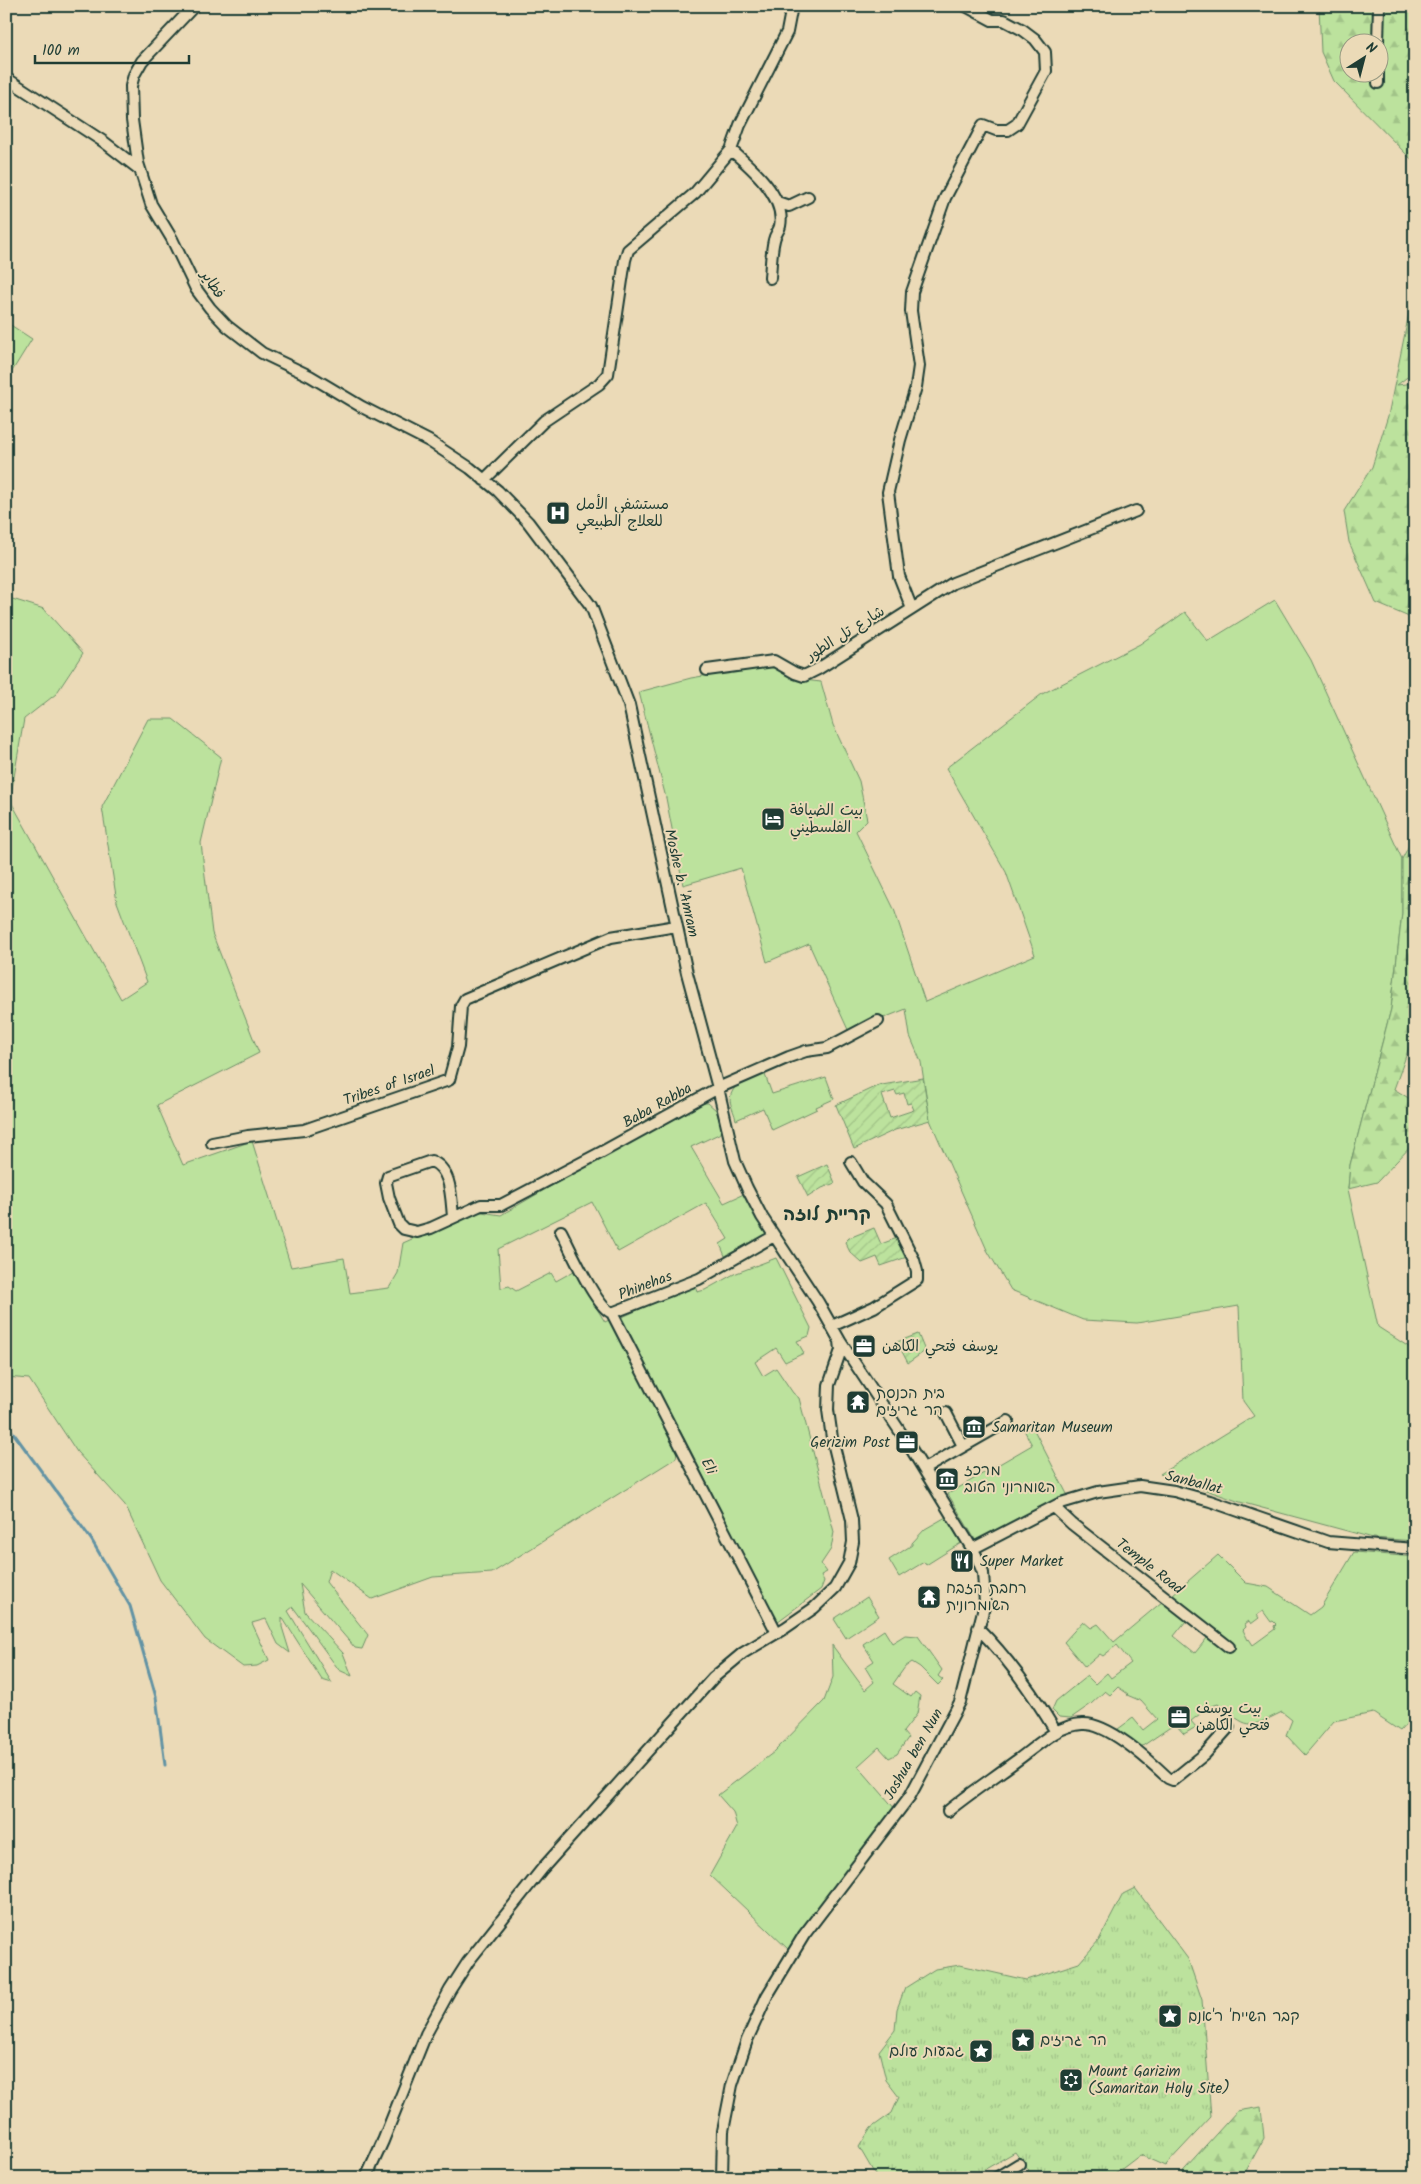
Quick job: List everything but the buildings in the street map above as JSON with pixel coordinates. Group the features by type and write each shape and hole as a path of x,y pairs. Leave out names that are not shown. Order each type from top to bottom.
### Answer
{"street":[{"name":"فطاير","path":"194,6 142,61 134,75 130,96 139,168 149,199 172,239 190,279 206,304 227,326 262,353 310,376 362,407 429,441 470,468"},
{"path":"484,480 544,422 599,384 608,374 628,250 695,193 732,150 740,125 787,32 792,6"},
{"path":"966,6 992,20 1004,20 1035,39 1045,52 1046,71 1017,124 1008,130 996,130 983,125 945,198 912,292 911,311 919,366 916,387 900,440 888,492 899,576 912,609 953,583 1136,511"},
{"path":"1378,32 1379,6"},
{"path":"6,78 104,142 139,168"},
{"path":"732,150 752,168 770,190 781,214 780,227 774,237 770,278"},
{"path":"776,202 789,206 808,198"},
{"name":"Moshe b. 'Amram","path":"470,468 528,522 586,599 597,618 629,705 676,926 718,1088 729,1140 738,1168 750,1195 774,1236 840,1341"},
{"name":"شارع تل الطور","path":"706,670 774,661 804,676 912,609"},
{"name":"Tribes of Israel","path":"212,1143 248,1136 304,1130 449,1080 458,1047 461,1006 465,999 611,937 676,926"},
{"name":"Baba Rabba","path":"453,1216 448,1179 442,1168 436,1163 431,1161 388,1176 386,1183 389,1198 399,1224 404,1229 416,1232 431,1228 453,1216 481,1205 501,1205 718,1088 789,1057 806,1051 826,1048 878,1021"},
{"path":"832,1326 874,1307 917,1280 914,1260 886,1204 863,1182 851,1162"},
{"name":"Phinehas","path":"561,1231 595,1296 606,1311 612,1313 699,1279 774,1236"},
{"name":"Eli","path":"612,1313 777,1633"},
{"path":"366,2178 384,2141 426,2034 450,1990 478,1949 542,1869 707,1684 743,1653 807,1614 829,1595 842,1579 850,1558 853,1542 851,1514 832,1438 828,1410 829,1385 841,1350 840,1341"},
{"name":"Joshua ben Nun","path":"722,2178 722,2140 728,2105 739,2062 760,2010 778,1975 804,1935 910,1796 960,1702 985,1603 985,1583 980,1564 972,1549 924,1469 840,1341"},
{"path":"946,1413 963,1446"},
{"path":"924,1469 1008,1422"},
{"name":"Sanballat","path":"972,1549 1054,1506 1098,1492 1140,1486 1174,1491 1210,1501 1328,1542 1415,1549"},
{"name":"Temple Road","path":"1054,1506 1072,1524 1229,1647"},
{"path":"978,1628 997,1647 1038,1702 1056,1732"},
{"path":"948,1811 975,1788 1056,1732 1083,1723 1105,1730 1141,1753 1168,1778 1173,1780 1205,1754 1229,1727"},
{"path":"996,2178 1019,2164"}],"green space":[{"path":"1319,6 1415,6 1415,163 1334,81 1321,52"},
{"path":"1415,284 1415,371 1397,385 1415,383 1415,617 1409,617 1376,603 1349,542 1344,511 1372,467 1388,416"},
{"path":"6,322 32,339 6,381"},
{"path":"6,597 44,609 83,653 56,694 24,719 10,800 121,999 147,982 117,902 102,807 148,719 173,719 221,757 201,843 212,933 259,1053 157,1105 183,1165 252,1141 291,1267 344,1258 350,1293 389,1288 398,1273 403,1243 475,1211 501,1215 634,1138 701,1103 708,1103 716,1110 723,1132 691,1147 724,1203 746,1193 768,1234 725,1256 720,1244 728,1239 706,1203 618,1252 592,1202 498,1249 501,1288 509,1286 516,1291 551,1273 556,1281 574,1271 605,1322 609,1320 678,1449 676,1458 492,1573 433,1577 372,1599 330,1569 326,1582 368,1635 362,1649 355,1648 300,1584 305,1612 343,1653 352,1676 339,1670 293,1607 288,1611 332,1683 322,1680 282,1617 282,1627 290,1653 278,1644 266,1619 252,1623 269,1660 257,1666 243,1667 205,1639 160,1580 125,1505 77,1452 29,1379 6,1377"},
{"path":"1275,600 1311,660 1402,859 1402,913 1391,1009 1350,1165 1348,1189 1378,1327 1415,1351 1415,1541 1373,1538 1240,1502 1160,1474 1254,1416 1243,1401 1239,1306 1137,1323 1083,1320 1011,1290 987,1250 930,1120 921,1062 910,1036 906,1009 849,1032 809,944 767,962 741,868 683,885 666,798 639,692 691,678 775,664 804,680 821,682 833,725 859,781 867,820 856,831 894,909 925,1002 1035,955 1006,872 946,768 1042,694 1140,644 1185,612 1208,641"},
{"path":"1415,834 1415,1031 1394,1089 1415,1102 1415,1142 1377,1182 1348,1189 1350,1165 1391,1009 1402,913 1402,859"},
{"path":"764,1072 772,1094 826,1077 834,1099 772,1130 763,1108 736,1120 730,1101 733,1090 742,1082"},
{"path":"923,1078 930,1120 895,1130 854,1149 836,1105 882,1085","holes":["895,1091 897,1095 904,1093 907,1104 911,1103 914,1110 890,1118 882,1095"]},
{"path":"827,1164 835,1183 822,1188 808,1197 798,1177"},
{"path":"874,1228 881,1244 900,1237 907,1257 881,1266 877,1257 862,1263 850,1252 845,1242 849,1238"},
{"path":"776,1258 811,1328 809,1336 797,1341 804,1353 785,1362 776,1348 755,1362 763,1376 776,1368 793,1393 799,1398 834,1532 831,1549 821,1564 827,1572 821,1575 824,1581 821,1589 777,1622 685,1440 623,1328 620,1318 690,1287 695,1286 697,1292 705,1290 734,1274"},
{"path":"918,1334 925,1351 908,1363 897,1342"},
{"path":"1031,1424 1068,1496 1042,1506 976,1541 948,1494 1032,1445 1023,1428"},
{"path":"946,1517 961,1543 926,1565 924,1562 899,1577 889,1560 912,1545 925,1529"},
{"path":"1354,1552 1415,1557 1415,1722 1408,1722 1400,1731 1373,1713 1334,1721 1305,1755 1286,1735 1292,1720 1282,1712 1261,1722 1248,1724 1236,1718 1218,1704 1209,1707 1191,1721 1196,1727 1184,1734 1175,1724 1141,1747 1114,1732 1133,1718 1143,1730 1157,1719 1141,1701 1127,1695 1118,1687 1110,1695 1105,1691 1071,1718 1059,1717 1052,1710 1056,1701 1087,1676 1095,1684 1107,1673 1111,1678 1131,1663 1117,1645 1103,1656 1100,1654 1085,1667 1064,1642 1083,1621 1091,1628 1098,1624 1114,1642 1163,1601 1186,1621 1174,1636 1195,1653 1207,1638 1229,1650 1234,1643 1172,1595 1218,1555 1246,1583 1268,1587 1310,1615 1321,1607","holes":["1263,1611 1271,1622 1273,1621 1276,1624 1274,1626 1275,1629 1253,1645 1243,1630 1246,1627 1245,1624 1249,1621 1251,1624 1259,1618 1257,1615"]},
{"path":"867,1597 879,1616 846,1638 834,1619"},
{"path":"884,1630 892,1643 905,1635 918,1636 942,1670 938,1676 943,1680 938,1685 920,1667 912,1662 905,1667 893,1684 911,1697 915,1692 920,1696 917,1714 903,1732 908,1738 897,1754 889,1758 879,1747 858,1766 896,1810 788,1949 710,1875 737,1827 733,1812 718,1795 774,1752 824,1701 833,1677 832,1645 865,1690 874,1682 865,1667 874,1661 863,1644"},
{"path":"1135,1888 1188,1959 1202,2000 1211,2117 1165,2166 1140,2155 1110,2178 1057,2178 1030,2173 1015,2152 970,2178 877,2178 859,2147 871,2128 892,2113 899,2097 886,2080 879,2051 895,2030 897,2009 905,1988 935,1969 960,1965 1026,1980 1079,1963 1099,1940 1123,1894"},
{"path":"1261,2107 1264,2138 1246,2171 1239,2178 1176,2178 1237,2111"}],"waterway":[{"path":"6,1423 91,1539 130,1606 156,1697 165,1765"}],"place":[{"name":"مستشفى الأمل للعلاج الطبيعي","path":"558,513"},
{"name":"بيت الضيافة الفلسطيني","path":"773,819"},
{"name":"يوسف فتحي الكاهن","path":"864,1346"},
{"name":"בית הכנסת הר גריזים","path":"858,1402"},
{"name":"Samaritan Museum","path":"974,1427"},
{"name":"Gerizim Post","path":"907,1442"},
{"name":"מרכז השומרוני הטוב","path":"947,1479"},
{"name":"Super Market","path":"962,1561"},
{"name":"רחבת הזבח השומרונית","path":"929,1597"},
{"name":"بيت يوسف فتحي الكاهن","path":"1179,1717"},
{"name":"קבר השייח' ר'אנם","path":"1170,2016"},
{"name":"הר גריזים","path":"1023,2040"},
{"name":"גבעות עולם","path":"981,2051"},
{"name":"Mount Garizim (Samaritan Holy Site)","path":"1071,2080"}],"district":[{"name":"קריית לוזה","path":"827,1214"}]}
